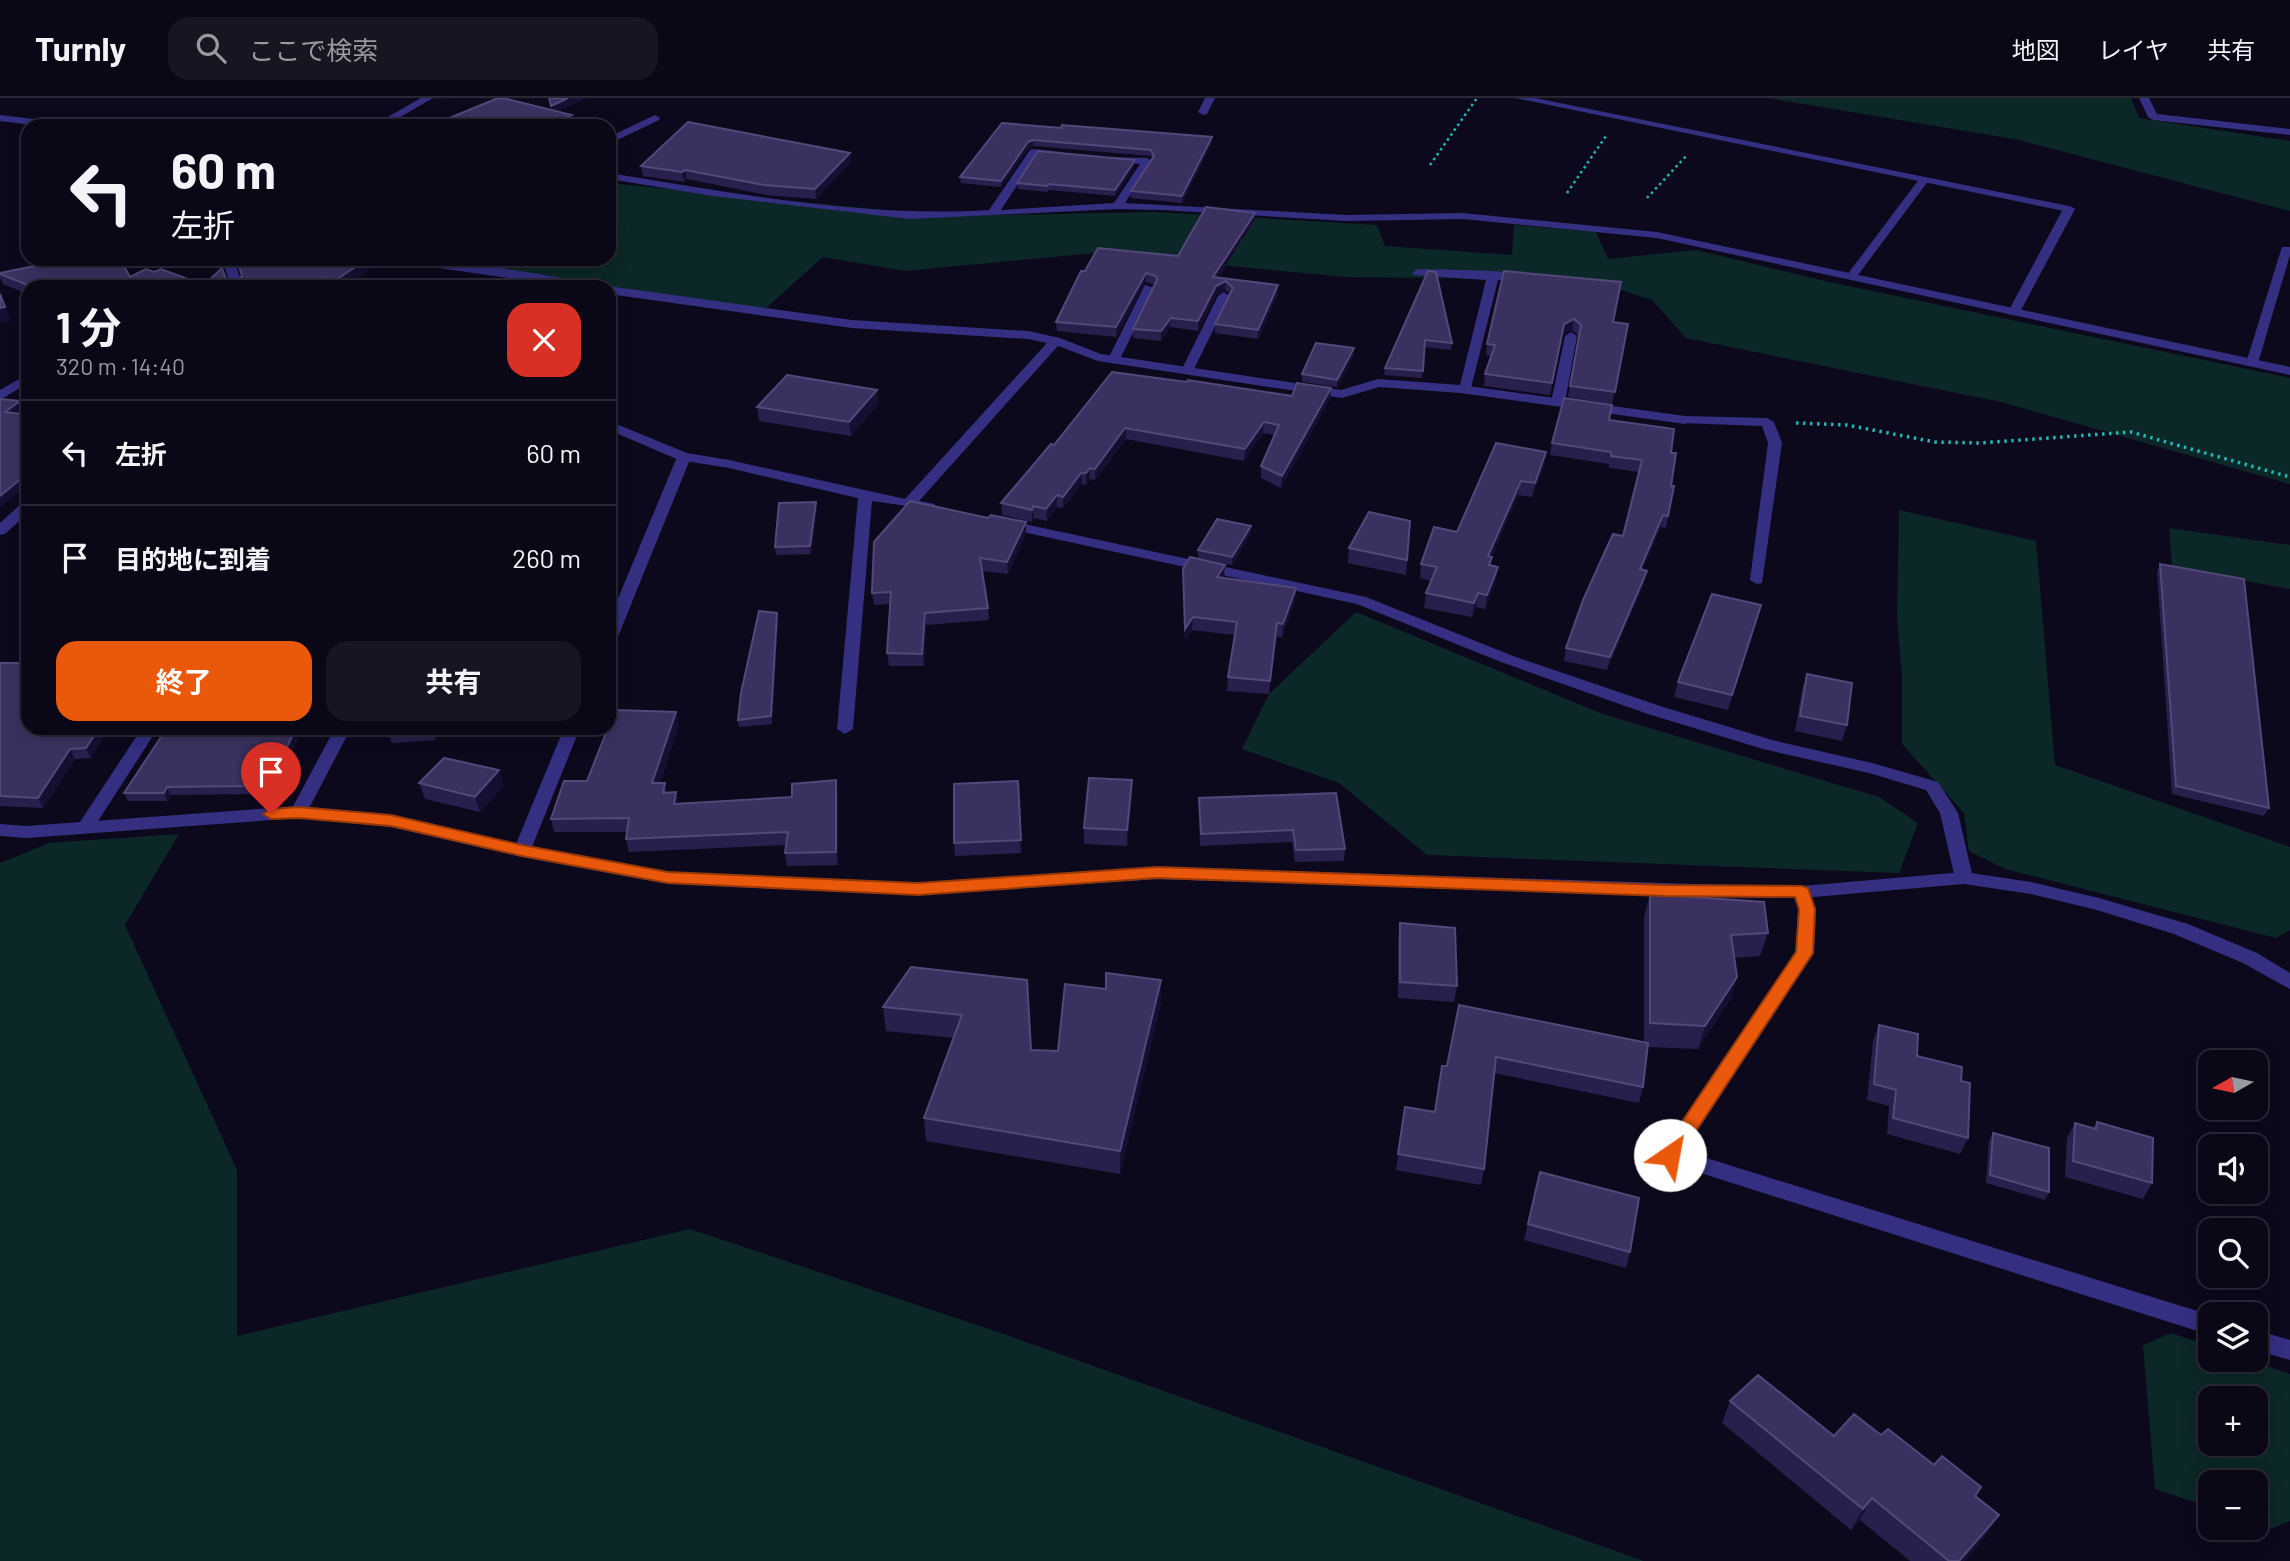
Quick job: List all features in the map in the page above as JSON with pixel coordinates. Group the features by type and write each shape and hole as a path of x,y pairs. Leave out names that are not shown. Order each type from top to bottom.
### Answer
{"street":[{"path":"390,119 428,98"},
{"path":"1203,112 1210,98"},
{"path":"1520,98 2069,209 2014,312"},
{"path":"2144,98 2153,117 2290,132"},
{"path":"0,118 21,120"},
{"path":"616,137 654,118"},
{"path":"992,214 1034,152 1072,155"},
{"path":"1097,157 1147,161 1117,205"},
{"path":"616,177 713,193 911,216 992,214 1117,205 1346,218 1463,216 1657,235 2290,371"},
{"path":"1851,277 1924,180"},
{"path":"2252,363 2286,249"},
{"path":"454,266 549,280"},
{"path":"1418,272 1545,279"},
{"path":"1465,389 1493,275"},
{"path":"1114,359 1149,288"},
{"path":"616,291 811,319 1028,335 1056,341 1098,357 1342,394 1378,383 1465,389 1685,420 1767,422 1775,443 1757,580"},
{"path":"1188,369 1224,296"},
{"path":"1558,402 1571,336"},
{"path":"910,502 1056,341"},
{"path":"0,396 21,382"},
{"path":"616,428 684,457 729,464 865,496 948,511"},
{"path":"616,622 684,457"},
{"path":"845,729 865,496"},
{"path":"0,531 21,512"},
{"path":"987,520 1361,600 1507,659 1654,710 1769,745 1872,768 1932,786 1950,813 1964,878"},
{"path":"85,828 145,735"},
{"path":"299,812 339,735"},
{"path":"522,851 569,735"},
{"path":"0,831 26,832 299,812 391,821 522,851 668,877 918,889 1157,873 1664,891 1802,892 1964,878 2031,888 2099,904 2181,929 2250,958 2290,982"},
{"path":"1802,892 1807,909 1805,953 1670,1155 2198,1321"},
{"path":"2268,1344 2290,1350"}],"path":[{"path":"1430,166 1477,98"},
{"path":"1567,193 1619,118"},
{"path":"1647,198 1704,135"},
{"path":"1767,422 1847,425 1935,442 1957,443 2102,436 2131,432 2290,477"}],"green space":[{"path":"1768,98 2131,98 2139,118 2290,141 2290,211 2019,140"},
{"path":"616,184 945,216 1155,212 1377,225 1385,246 1512,255 1514,225 1596,232 1608,259 1696,250 1829,282 2290,378 2290,484 2001,402 1686,338 1652,300 1589,280 1345,277 1096,253 905,271 823,257 765,309 616,287 616,280 571,280 477,266 616,266 616,227 627,228 616,226"},
{"path":"1899,510 2036,541 2055,765 2290,847 2290,930 2276,938 2005,869 1969,851 1964,813 1902,744 1902,677 1897,615"},
{"path":"2169,528 2290,545 2290,589 2172,567"},
{"path":"1356,612 1603,714 1879,797 1918,823 1899,873 1427,855 1339,783 1242,749 1269,694"},
{"path":"179,834 125,925 237,1170 237,1336 690,1229 998,1332 1644,1561 0,1561 0,863 49,843"},
{"path":"2171,1333 2198,1342 2198,1372 2268,1372 2268,1366 2290,1374 2290,1521 2273,1528 2268,1526 2268,1470 2198,1470 2198,1503 2155,1489 2143,1345"}],"building":[{"path":"498,98 572,115 564,119 447,119"},
{"path":"549,98 568,98 551,106"},
{"path":"688,122 850,153 815,189 764,185 685,170 682,172 641,166"},
{"path":"1002,123 1212,137 1182,196 1131,191 1154,156 1151,150 1033,140 1028,142 1001,181 960,177"},
{"path":"1038,151 1135,160 1115,190 1017,183"},
{"path":"1206,207 1255,213 1213,277 1278,285 1258,330 1215,324 1233,288 1226,281 1216,286 1198,321 1171,318 1161,331 1133,329 1157,280 1156,276 1146,273 1116,327 1056,322 1081,271 1085,271 1098,248 1178,256"},
{"path":"34,266 124,266 130,277 146,269 154,272 161,269 191,280 21,280 21,282 0,273"},
{"path":"239,266 357,266 336,280 209,280 222,268 226,279 239,279 242,276"},
{"path":"1428,271 1436,272 1452,343 1425,340 1423,371 1385,368"},
{"path":"1504,271 1621,282 1613,322 1628,324 1615,392 1570,386 1581,325 1574,319 1564,324 1552,383 1485,374 1495,345 1487,344"},
{"path":"0,294 5,307 0,308"},
{"path":"1316,343 1354,348 1337,380 1302,374"},
{"path":"1112,372 1188,380 1292,396 1297,383 1331,388 1282,476 1261,466 1279,425 1264,422 1245,449 1125,428 1095,469 1090,468 1086,473 1081,473 1063,497 1057,495 1046,509 1033,506 1032,510 1001,503 1051,444 1054,445"},
{"path":"787,375 877,390 849,422 757,407"},
{"path":"1564,398 1612,405 1609,420 1674,429 1671,453 1676,453 1671,486 1674,486 1668,516 1663,515 1640,569 1647,571 1610,657 1566,648 1583,600 1613,534 1623,536 1642,460 1611,456 1611,452 1552,443"},
{"path":"0,399 20,401 5,412 21,414 21,479 0,496"},
{"path":"1496,443 1546,452 1535,483 1521,481 1488,556 1492,557 1489,565 1498,567 1487,595 1478,593 1474,603 1426,593 1437,567 1421,564 1434,527 1457,532"},
{"path":"910,501 988,518 991,515 1026,522 1007,562 980,558 988,608 925,613 922,654 887,653 891,592 872,593 874,542"},
{"path":"816,502 810,546 775,547 779,503"},
{"path":"1369,512 1410,521 1407,560 1349,548"},
{"path":"1217,519 1251,526 1232,557 1198,550"},
{"path":"1190,557 1225,565 1217,577 1296,588 1283,624 1277,623 1270,681 1228,677 1237,622 1193,617 1185,629 1183,569"},
{"path":"2160,564 2244,579 2269,808 2176,786"},
{"path":"1712,594 1761,605 1732,695 1678,682"},
{"path":"759,611 777,613 771,716 738,720 741,693"},
{"path":"0,663 21,663 21,735 94,735 86,748 70,749 38,798 0,796"},
{"path":"1807,674 1852,683 1847,725 1800,716"},
{"path":"616,710 676,712 652,783 665,783 663,793 676,792 674,804 792,797 792,784 836,780 836,852 785,853 788,832 626,839 629,818 551,819 564,781 587,781 605,735 616,735"},
{"path":"162,735 293,735 287,747 275,748 261,776 255,776 250,786 167,787 164,793 124,793"},
{"path":"444,758 499,770 475,797 419,783"},
{"path":"1089,778 1132,780 1127,830 1084,828"},
{"path":"1018,781 1021,840 954,843 954,784"},
{"path":"1336,793 1345,849 1296,850 1293,830 1201,834 1199,798"},
{"path":"1650,894 1764,902 1768,933 1731,935 1737,977 1705,1026 1650,1023"},
{"path":"1400,923 1455,928 1457,986 1400,982"},
{"path":"911,967 1027,980 1031,1050 1058,1051 1065,984 1106,989 1106,973 1161,980 1120,1151 924,1118 962,1015 883,1007"},
{"path":"1459,1005 1648,1043 1643,1087 1496,1057 1484,1169 1398,1154 1405,1107 1435,1112 1442,1066 1447,1066"},
{"path":"1879,1025 1918,1034 1917,1056 1962,1067 1961,1081 1970,1083 1968,1138 1893,1118 1896,1090 1874,1084"},
{"path":"2097,1122 2153,1138 2152,1183 2073,1161 2075,1123 2096,1129"},
{"path":"1993,1133 2049,1148 2049,1192 1990,1175"},
{"path":"1540,1172 1639,1198 1630,1252 1528,1224"},
{"path":"1758,1375 1834,1436 1854,1414 1881,1435 1888,1429 1934,1465 1942,1456 1981,1487 1975,1496 1999,1515 1959,1561 1949,1561 1872,1498 1863,1509 1730,1401"}],"route":[{"path":"271,814 299,812 391,821 522,851 668,877 918,889 1157,873 1501,883 1664,891 1802,892 1807,909 1805,953 1670,1155"}]}
